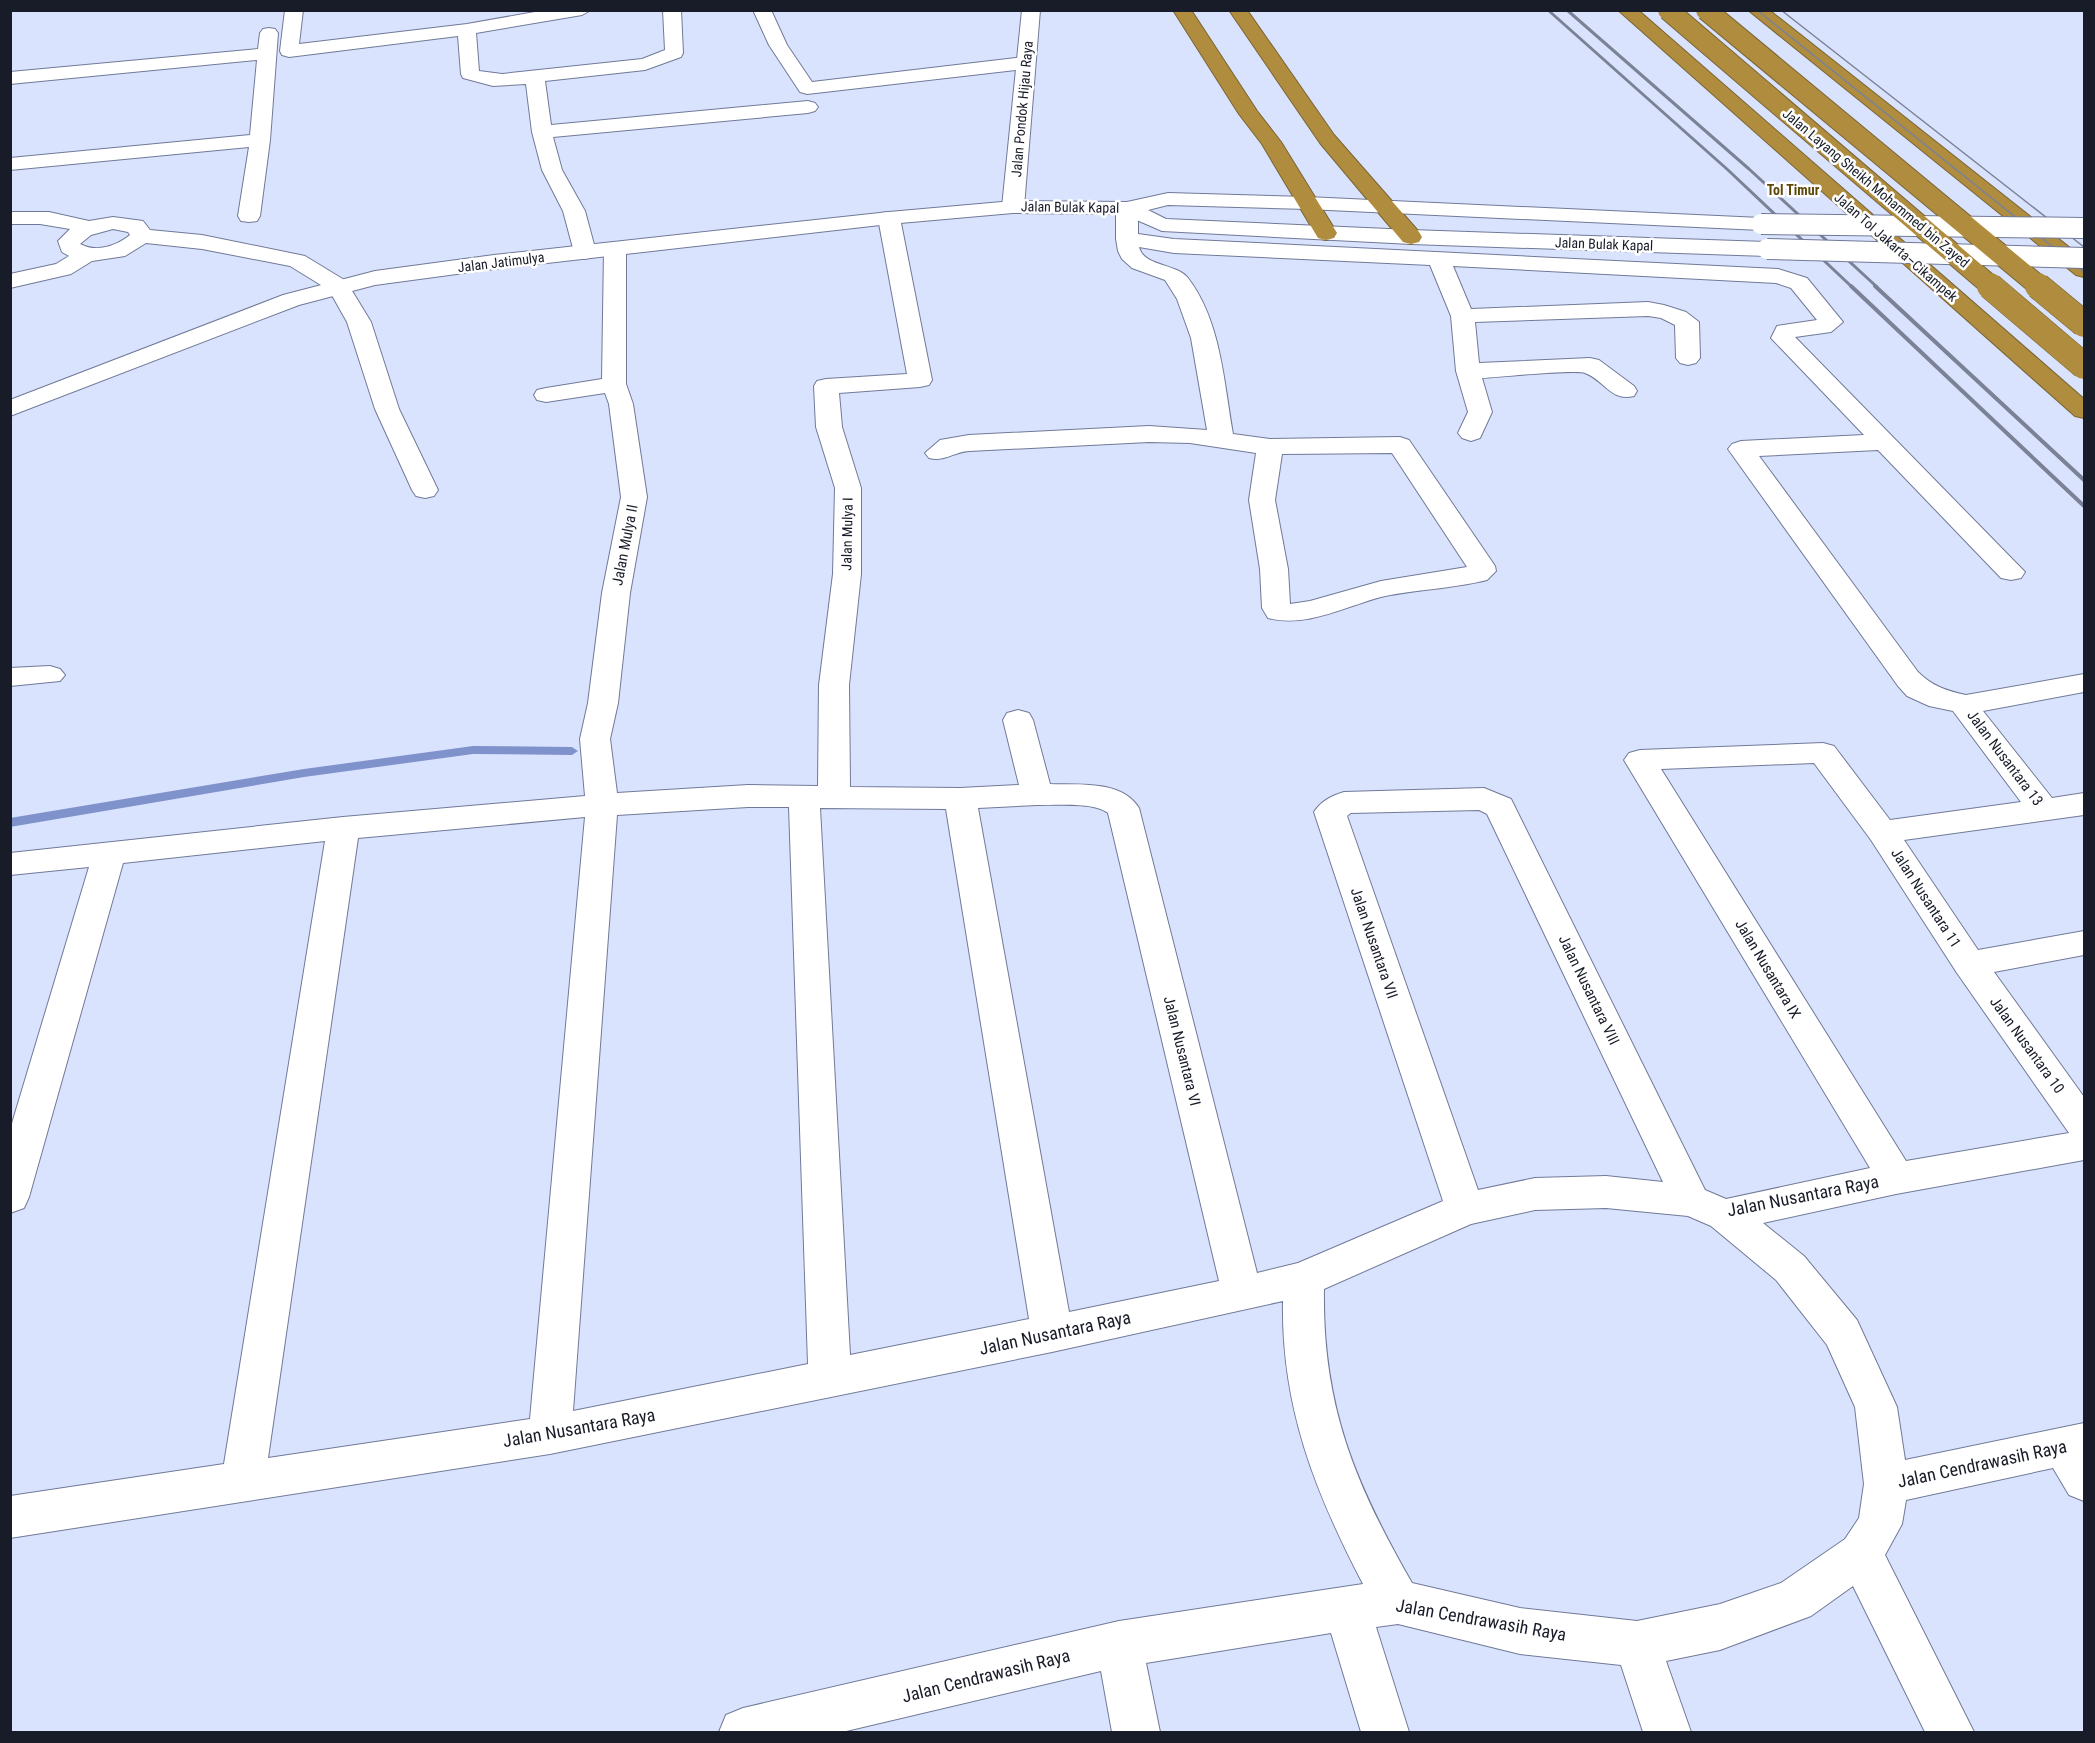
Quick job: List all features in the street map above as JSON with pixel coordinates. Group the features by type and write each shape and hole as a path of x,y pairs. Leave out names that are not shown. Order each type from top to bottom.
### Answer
{"highway":[{"path":"1182,10 1249,114 1271,142 1326,233"},
{"path":"1238,10 1327,139 1411,237"},
{"name":"Jalan Tol Jakarta–Cikampek","path":"1627,10 2085,411"},
{"name":"Jalan Layang Sheikh Mohammed bin Zayed","path":"1668,10 2085,366"},
{"name":"Jalan Layang Sheikh Mohammed bin Zayed","path":"1706,10 2085,324"},
{"path":"1757,10 2085,270"},
{"path":"1770,10 1829,59 1842,77"},
{"path":"1271,142 1327,139"}],"street":[{"path":"249,216 260,140 271,10"},
{"path":"294,10 289,51 467,29 582,10"},
{"path":"467,29 470,74 479,79 496,80 535,77 662,60 674,53 672,10"},
{"path":"762,10 778,45 807,88 1025,63"},
{"name":"Jalan Pondok Hijau Raya","path":"1013,207 1031,10"},
{"path":"10,78 267,54"},
{"path":"535,77 542,132 552,170 574,211 585,252"},
{"path":"542,132 808,107"},
{"path":"10,164 260,140"},
{"name":"Jalan Bulak Kapal","path":"1013,207 1127,208 1168,199 1307,203 1761,224 2085,228"},
{"name":"Jalan Jatimulya","path":"10,409 291,300 338,286 406,274 585,252 890,218 1013,207"},
{"path":"1127,208 1127,251 1136,263 1177,279 1192,306 1200,329 1222,441"},
{"name":"Jalan Bulak Kapal","path":"1127,208 1162,225 1411,237 2085,258"},
{"path":"10,218 53,218 87,228"},
{"name":"Jalan Mulya I","path":"819,798 847,574 848,488 829,427 826,386 920,380 890,218"},
{"path":"141,236 135,226 106,224 87,228 75,234 69,241 70,248 88,254 101,254 127,248 141,236 202,242 297,261 338,286 359,322 387,409 425,490"},
{"path":"1127,239 1174,246 1439,261 1778,276 1793,280 1832,321 1828,326 1785,331 1783,338 2011,572"},
{"name":"Jalan Mulya II","path":"550,1436 602,805 595,739 603,703 616,593 634,497 621,405 614,384 615,249"},
{"path":"10,281 63,269 88,254"},
{"path":"1439,261 1463,316 1468,371 1480,412 1471,433"},
{"path":"1463,316 1662,310 1687,322 1688,358"},
{"path":"1468,371 1590,365 1625,391"},
{"path":"546,395 614,384"},
{"path":"938,453 949,445 969,443 1149,434 1190,435 1270,447 1400,445 1481,566 1482,571 1477,574 1380,589 1309,608 1285,613 1278,612 1274,569 1262,500 1270,447"},
{"path":"1883,441 1741,449 1908,679 1918,689 1940,699 1966,705 2085,683"},
{"path":"10,677 50,675"},
{"name":"Jalan Nusantara 13","path":"1966,705 1968,712 2044,811"},
{"path":"10,864 343,828 602,805 748,796 960,798 1036,794 1018,720"},
{"name":"Jalan Nusantara 11","path":"1641,760 1823,753 1882,832 1969,964"},
{"name":"Jalan Nusantara IX","path":"1641,760 1896,1178"},
{"name":"Jalan Nusantara VI","path":"1036,794 1093,796 1113,800 1123,808 1242,1294"},
{"path":"819,798 830,1379"},
{"path":"960,798 1052,1334"},
{"name":"Jalan Nusantara VIII","path":"1470,799 1484,799 1500,807 1708,1208"},
{"name":"Jalan Nusantara VII","path":"1465,1209 1330,812 1344,803 1470,799"},
{"path":"1882,832 2085,804"},
{"path":"243,1480 343,828"},
{"path":"10,1197 109,853"},
{"path":"1969,964 2085,943"},
{"name":"Jalan Nusantara 10","path":"1969,964 2085,1125"},
{"name":"Jalan Nusantara Raya","path":"10,1517 243,1480 550,1436 1242,1294 1304,1279 1465,1209 1534,1194 1606,1192 1708,1208 2085,1145"},
{"path":"1708,1208 1790,1268 1842,1333 1876,1407 1886,1484"},
{"path":"1304,1279 1302,1329 1308,1380 1320,1433 1339,1489 1365,1545 1398,1602"},
{"name":"Jalan Cendrawasih Raya","path":"743,1732 850,1721 1119,1644 1398,1602 1520,1631 1636,1644 1720,1627 1795,1600 1861,1554 1880,1524 1886,1484 2077,1456"},
{"path":"1861,1554 1950,1732"},
{"path":"1347,1608 1385,1732"},
{"path":"1119,1644 1136,1732"},
{"path":"1636,1644 1667,1732"}],"waterway":[{"path":"10,823 304,773 473,750 572,751"}],"tram line":[{"path":"1757,10 2084,272"},
{"path":"1781,10 2084,247"}],"railway":[{"path":"1548,10 1728,170 1852,287"},
{"path":"1567,10 1749,169 1877,287"},
{"path":"1851,286 2084,506"},
{"path":"1875,286 2084,480"}],"district":[{"name":"Tol Timur","path":"1793,190"}]}
